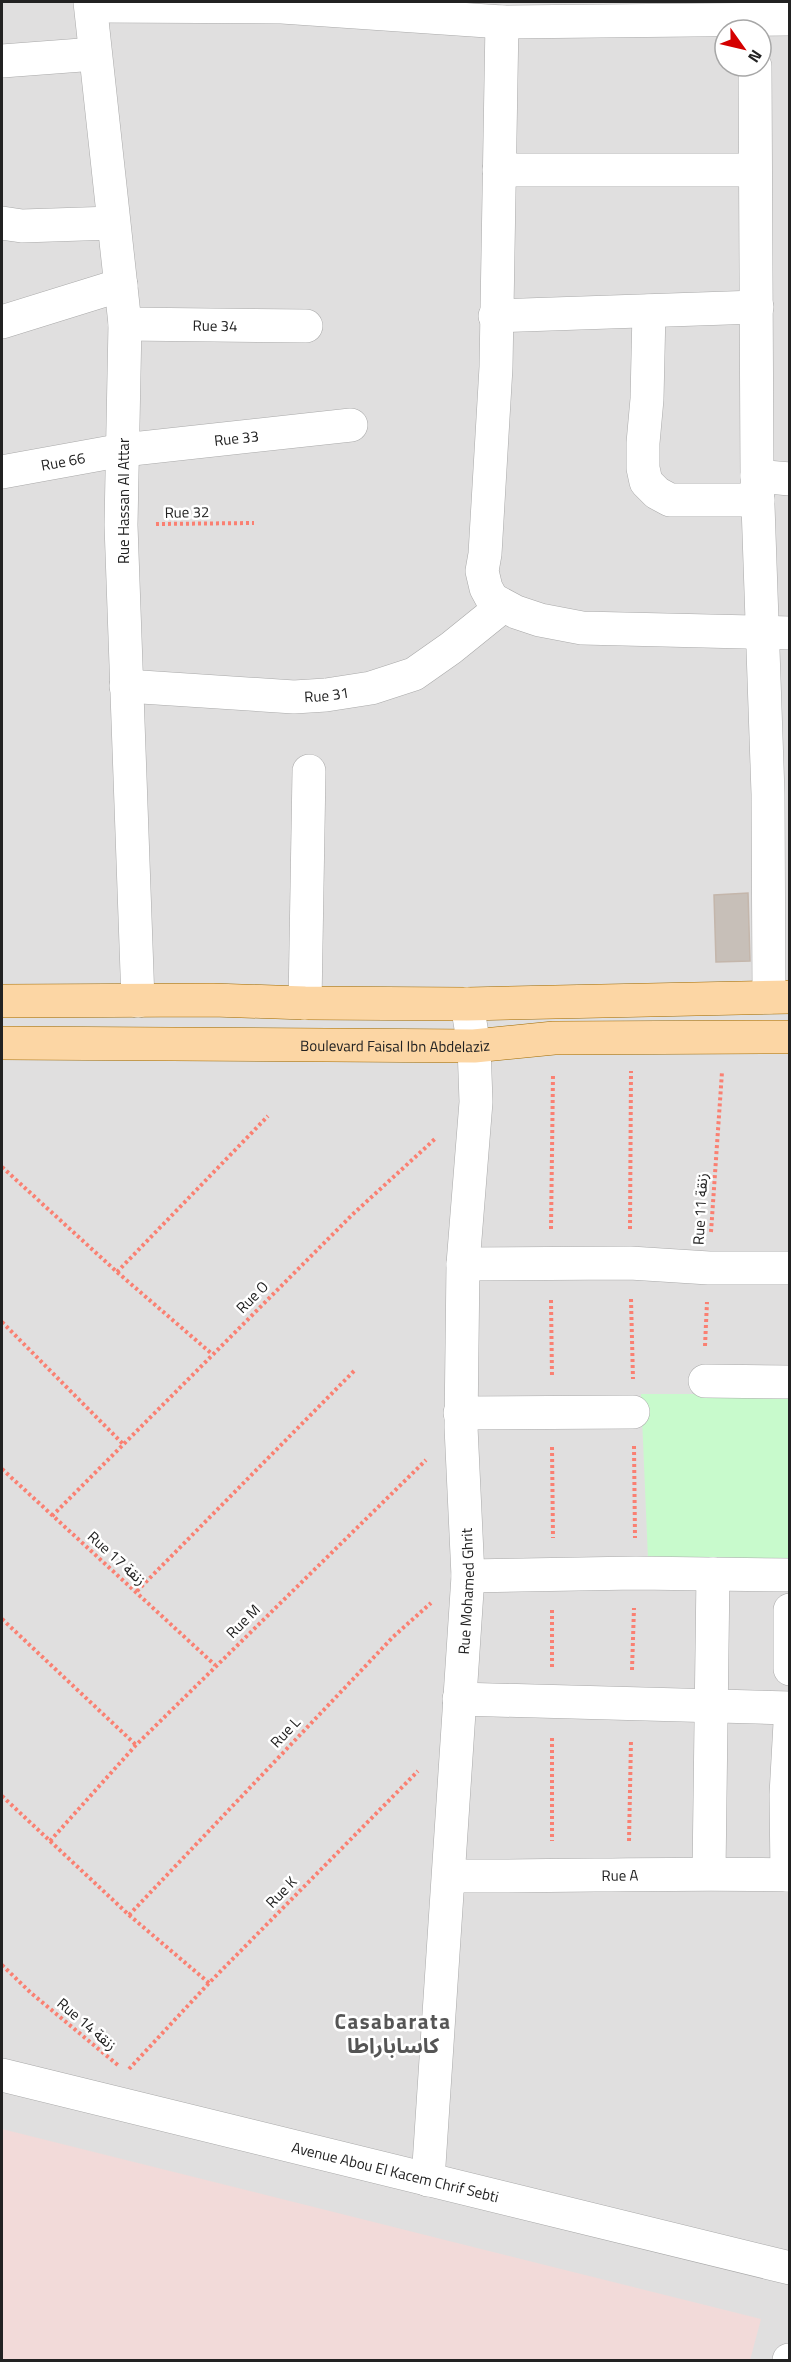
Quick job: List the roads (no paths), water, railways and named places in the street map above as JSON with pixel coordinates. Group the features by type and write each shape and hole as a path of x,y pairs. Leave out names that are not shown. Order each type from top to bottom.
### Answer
{"main road":[{"path":"2,1001 213,1000 305,1004 466,1004 779,997"},
{"name":"Boulevard Faisal Ibn Abdelaziz","path":"2,1043 474,1046 554,1038 789,1036"}],"street":[{"path":"91,4 282,7 502,22 579,12 789,19"},
{"name":"Rue Hassan Al Attar","path":"91,4 125,324 121,525 138,1001"},
{"path":"502,22 495,316 496,367 485,554 482,571 486,588 492,599 503,606 540,620 582,628 776,633"},
{"path":"2,61 95,54"},
{"path":"755,78 758,488 776,633 768,794 779,997"},
{"path":"499,170 754,170"},
{"path":"2,223 22,226 113,223"},
{"path":"2,322 121,285"},
{"path":"495,316 757,307"},
{"path":"649,311 647,399 643,443 643,468 646,482 657,493 670,500 758,488 789,479"},
{"name":"Rue 34","path":"125,324 306,326"},
{"name":"Rue 33","path":"123,450 351,425"},
{"name":"Rue 66","path":"2,472 123,450"},
{"name":"Rue 31","path":"126,687 294,697 371,688 414,674 451,648 503,606"},
{"path":"305,1004 309,771"},
{"name":"Rue Mohamed Ghrit","path":"428,2180 468,1576 460,1420 463,1264 476,1102 474,1046 466,1004"},
{"path":"463,1264 630,1263 709,1268 789,1268"},
{"path":"705,1381 789,1382"},
{"path":"460,1420 552,1412 633,1412"},
{"path":"468,1576 636,1573 789,1575"},
{"path":"709,1873 713,1574"},
{"path":"789,1610 789,1668"},
{"path":"459,1699 789,1708"},
{"path":"788,1875 786,1795 789,1723"},
{"name":"Rue A","path":"449,1876 552,1877 709,1873 788,1875"},
{"name":"Avenue Abou El Kacem Chrif Sebti","path":"2,2076 789,2268"}],"district":[{"name":"Casabarata كاساباراطا","path":"393,2033"}]}
